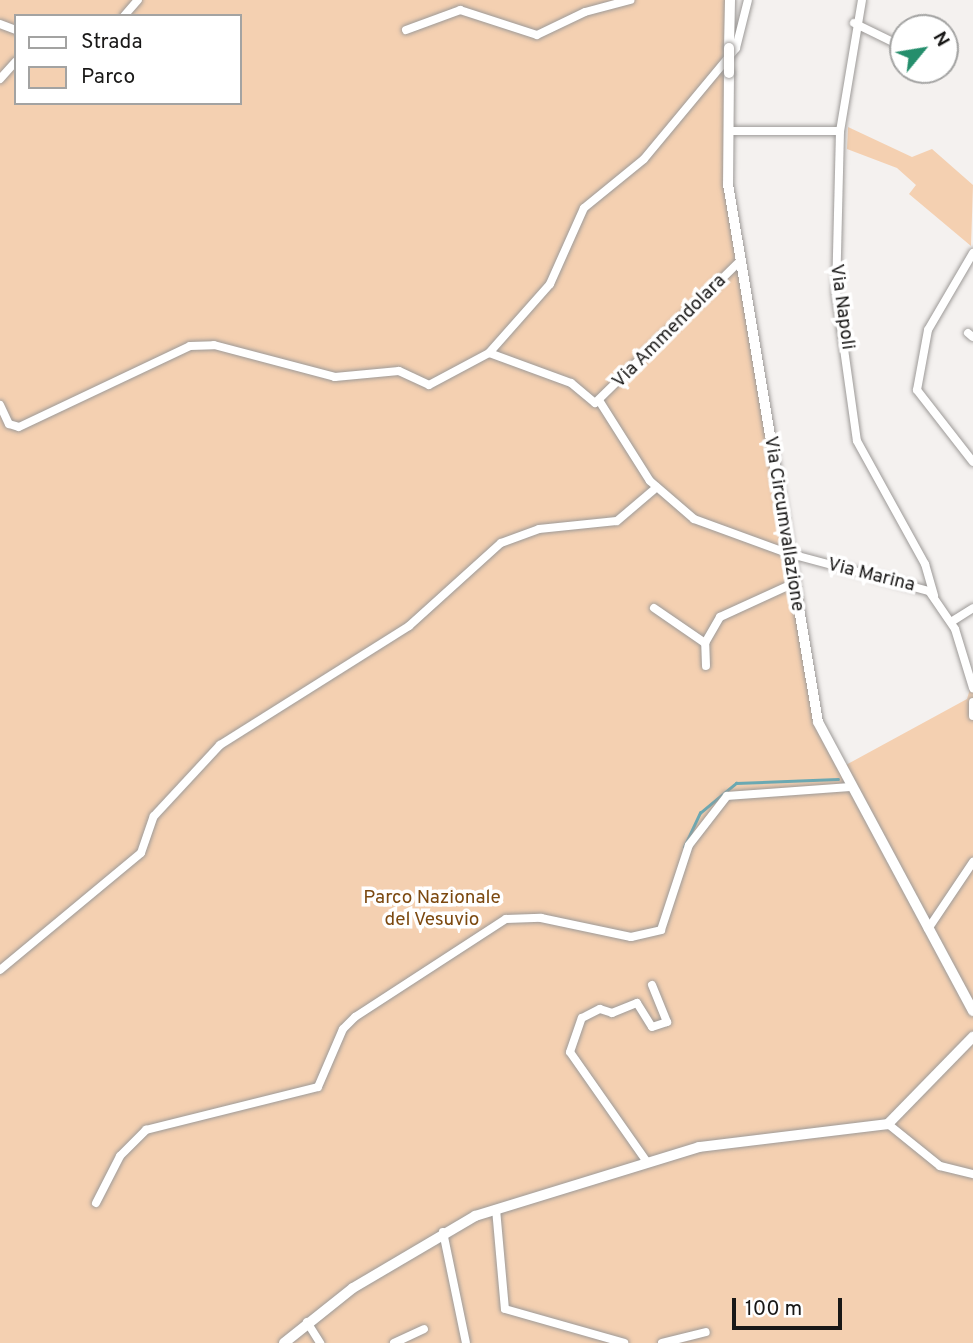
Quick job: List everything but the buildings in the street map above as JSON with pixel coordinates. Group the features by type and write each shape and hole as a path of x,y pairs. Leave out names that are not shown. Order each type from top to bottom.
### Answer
{"main road":[{"name":"Via Circumvallazione","path":"730,0 728,131 740,261 792,584 818,722 839,768 973,1010"}],"street":[{"path":"126,14 138,0"},
{"path":"407,30 460,10 537,35 619,1 629,0"},
{"path":"0,405 9,424 19,427 190,346 214,345 335,377 399,370 429,385 489,353 550,284 584,208 644,159 736,48 748,0"},
{"name":"Via Napoli","path":"862,0 855,23 840,131 834,254 857,441 925,564 934,596 951,622 973,688"},
{"path":"855,23 889,40"},
{"path":"0,79 14,63"},
{"path":"728,131 840,131"},
{"path":"973,255 949,286 923,345 918,390 930,413 973,462"},
{"name":"Via Ammendolara","path":"600,402 740,261"},
{"name":"Via Ammendolara","path":"489,353 570,383 590,401 600,402"},
{"name":"Via Ammendolara","path":"600,402 656,487"},
{"path":"0,970 141,853 154,816 220,745 409,626 500,543 539,529 617,521 656,487"},
{"name":"Via Marina","path":"656,487 694,519 787,553 934,596"},
{"path":"706,666 705,643 720,617 792,584"},
{"path":"654,608 705,643"},
{"path":"951,622 973,608"},
{"path":"973,702 973,716"},
{"path":"96,1203 120,1156 146,1130 318,1087 343,1029 355,1017 506,919 541,918 631,937 661,930 689,845 727,796 848,783"},
{"path":"928,929 973,862"},
{"path":"647,1162 572,1061 570,1047 582,1018 600,1009 611,1013 637,1003 652,1027 667,1022 652,985"},
{"path":"284,1343 307,1322 443,1232 496,1209 722,1141 888,1124 973,1037"},
{"path":"888,1124 940,1166 973,1174"},
{"path":"496,1209 505,1309 625,1343"},
{"path":"443,1232 467,1343"},
{"path":"307,1322 320,1343"},
{"path":"394,1343 424,1329"},
{"path":"662,1343 706,1332"}],"green space":[{"name":"Parco Nazionale del Vesuvio","path":"0,0 734,0 731,192 821,720 844,766 967,699 973,679 973,1343 0,1343"},
{"path":"848,127 912,157 932,149 973,185 971,246 909,194 916,185 897,168 847,149"}],"waterway":[{"path":"684,847 700,813 736,783 838,779"}]}
